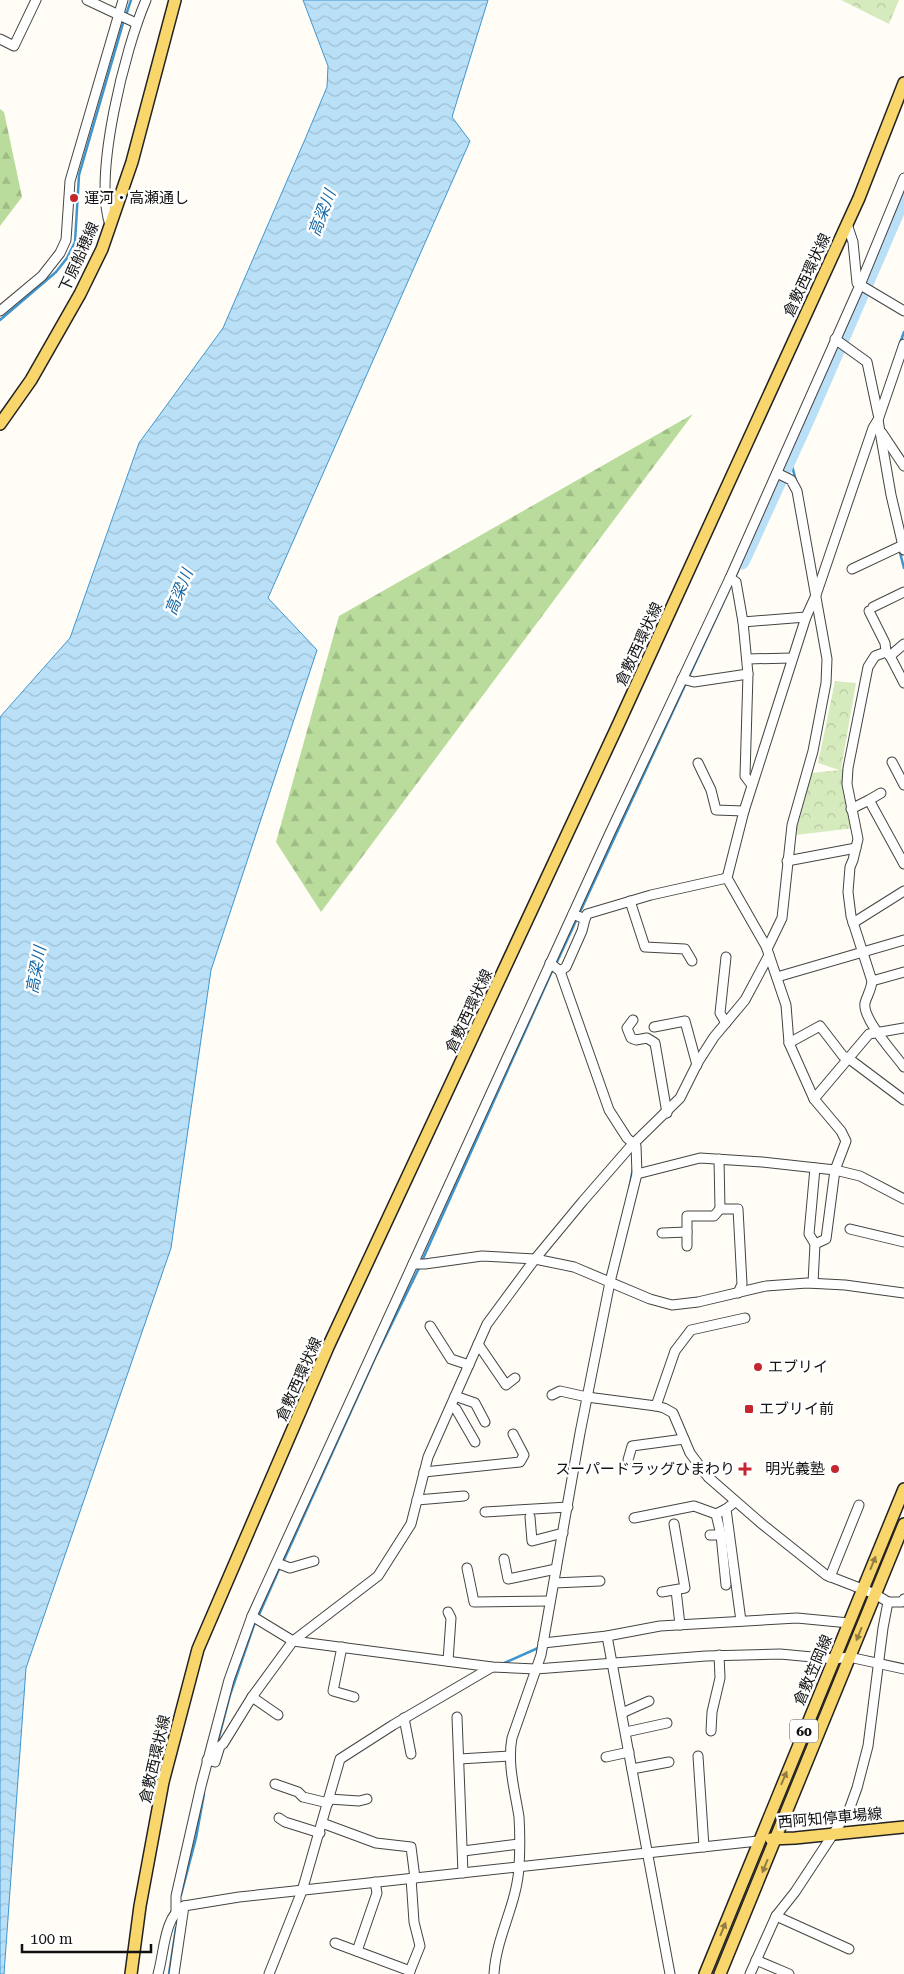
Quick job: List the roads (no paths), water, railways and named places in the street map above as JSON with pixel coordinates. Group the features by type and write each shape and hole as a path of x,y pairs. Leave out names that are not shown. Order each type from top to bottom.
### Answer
{"main road":[{"name":"下原船穂線","path":"0,424 31,380 80,294 102,249 132,162 175,0"},
{"name":"倉敷西環状線","path":"131,1974 140,1906 163,1782 198,1650 328,1347 614,734 847,224 901,96 904,83"},
{"name":"倉敷笠岡線","path":"705,1974 904,1489"},
{"name":"倉敷笠岡線","path":"720,1974 904,1524"},
{"name":"西阿知停車場線","path":"758,1841 904,1827"}],"street":[{"path":"0,39 14,46 36,0"},
{"path":"87,0 126,19"},
{"path":"110,224 107,216 104,182 126,19 123,0"},
{"path":"0,311 42,276 60,253 66,240 70,181 126,19 146,0"},
{"path":"174,1974 180,1908 176,1896 229,1680 255,1618 780,475 863,287 904,178"},
{"path":"847,224 853,242 855,280 863,287 904,311"},
{"path":"839,342 867,362 901,547 852,569"},
{"path":"815,1244 826,1239 835,1170 846,1141 841,1131 814,1099 788,1043 786,1005 768,951 727,878 751,784 792,658 904,344"},
{"path":"878,420 904,466"},
{"path":"210,1761 215,1762 220,1746 252,1697 293,1641 378,1576 411,1524 433,1443 452,1406 487,1324 535,1259 583,1201 630,1147 680,1098 696,1061 724,1021 746,1000 768,951 782,918 790,861 792,825 813,751 827,670 827,659 797,491 791,480 780,475"},
{"path":"732,580 743,622 747,659 745,776 751,784"},
{"path":"904,592 871,609 888,654 904,683"},
{"path":"743,622 806,617"},
{"path":"904,644 888,654 875,656 868,667 848,768 847,784 858,839 850,868 848,892 853,923 872,981 871,992 865,1005 868,1018 878,1032 900,1054 904,1066"},
{"path":"747,659 792,658"},
{"path":"685,680 694,682 748,674"},
{"path":"892,762 904,785"},
{"path":"698,763 711,790 716,810 744,811"},
{"path":"851,809 881,793"},
{"path":"869,800 904,864"},
{"path":"790,861 856,848"},
{"path":"578,916 630,900 727,878"},
{"path":"853,923 904,891"},
{"path":"630,900 645,947 685,949 692,961"},
{"path":"555,966 566,967 582,931 578,916"},
{"path":"777,977 904,940"},
{"path":"724,1021 720,1013 726,957"},
{"path":"494,1974 500,1939 516,1896 519,1867 519,1820 510,1756 512,1738 543,1643 585,1397 609,1281 637,1174 637,1153 634,1144 627,1138 609,1110 555,966"},
{"path":"872,981 904,972"},
{"path":"633,1020 627,1028 631,1038 636,1040 647,1038 655,1043 666,1110"},
{"path":"654,1027 685,1021 696,1061"},
{"path":"788,1043 820,1026 843,1056 904,1100"},
{"path":"814,1099 869,1034 904,1028"},
{"path":"637,1174 700,1158 719,1159 835,1170 860,1176 904,1199"},
{"path":"688,1246 686,1216 714,1216 720,1209 719,1159"},
{"path":"813,1283 815,1244 809,1234 815,1168"},
{"path":"720,1209 738,1209 742,1284 738,1293"},
{"path":"850,1229 904,1242"},
{"path":"662,1233 687,1232"},
{"path":"418,1264 482,1256 535,1259 574,1266 650,1299 672,1305 698,1302 784,1284 845,1285 904,1293"},
{"path":"656,1406 675,1350 691,1330 745,1318"},
{"path":"430,1326 451,1359 469,1365"},
{"path":"478,1344 506,1385 515,1378"},
{"path":"552,1395 560,1391 585,1397 656,1406 673,1413 690,1452 708,1477 735,1502 830,1577 875,1594 888,1602 902,1602 904,1598"},
{"path":"456,1396 475,1403 485,1422"},
{"path":"452,1406 456,1409 475,1442"},
{"path":"424,1472 520,1462 524,1454 513,1434"},
{"path":"628,1460 632,1446 684,1439"},
{"path":"417,1500 464,1496"},
{"path":"634,1518 694,1506 716,1514 735,1502"},
{"path":"830,1577 859,1504"},
{"path":"484,1512 566,1507"},
{"path":"726,1509 742,1621"},
{"path":"716,1514 721,1535 726,1585"},
{"path":"530,1517 532,1541 563,1533"},
{"path":"662,1592 685,1588 674,1524"},
{"path":"710,1535 721,1535"},
{"path":"504,1559 508,1579 556,1569"},
{"path":"280,1564 290,1568 314,1561"},
{"path":"467,1568 474,1602 549,1601"},
{"path":"554,1584 600,1581"},
{"path":"676,1590 680,1625"},
{"path":"750,1974 776,1916 849,1810 857,1788 871,1727 878,1662 888,1602"},
{"path":"448,1612 451,1618 448,1661"},
{"path":"255,1618 293,1641 492,1667 536,1669 719,1655 780,1654 834,1659 849,1657 904,1669"},
{"path":"543,1643 607,1636 660,1626 796,1618 849,1623"},
{"path":"607,1636 670,1974"},
{"path":"342,1647 333,1691 354,1697"},
{"path":"711,1731 712,1712 720,1678 719,1655"},
{"path":"269,1974 302,1891 340,1759 404,1718 492,1667"},
{"path":"252,1697 278,1715"},
{"path":"622,1713 649,1701"},
{"path":"457,1717 463,1873"},
{"path":"404,1718 411,1754"},
{"path":"626,1732 667,1723"},
{"path":"606,1757 629,1752"},
{"path":"459,1759 510,1756"},
{"path":"698,1756 704,1847"},
{"path":"632,1769 669,1762"},
{"path":"275,1784 298,1792 303,1797 328,1801 359,1802 367,1799"},
{"path":"278,1818 320,1833"},
{"path":"322,1823 376,1843 411,1847 414,1922 420,1946 410,1972 335,1943"},
{"path":"158,1974 169,1923 180,1908 239,1897 758,1841"},
{"path":"463,1851 519,1844"},
{"path":"357,1951 377,1893 375,1882"},
{"path":"776,1916 849,1949"},
{"path":"756,1960 789,1974"}],"water":[{"name":"高梁川","path":"303,0 488,0 452,117 470,141 268,598 317,650 211,970 171,1248 26,1668 4,1974 0,1974 0,717 70,638 139,443 223,328 306,137 327,87 328,66"}],"waterway":[{"path":"126,15 131,0"},
{"path":"0,320 56,272 67,258 75,242 79,175 124,20"},
{"path":"742,562 807,420 904,196"},
{"path":"900,343 904,332"},
{"path":"790,458 796,481"},
{"path":"899,549 904,568"},
{"path":"556,964 742,562"},
{"path":"891,649 897,645"},
{"path":"422,1261 553,969"},
{"path":"629,1190 633,1168"},
{"path":"283,1562 375,1358 420,1266"},
{"path":"258,1617 280,1567"},
{"path":"217,1745 230,1695 255,1622"},
{"path":"502,1664 538,1648"},
{"path":"181,1895 196,1838 204,1794"},
{"path":"169,1974 176,1928"}],"place":[{"name":"運河・高瀬通し","path":"74,198"},
{"name":"エブリイ","path":"758,1367"},
{"name":"エブリイ前","path":"749,1409"},
{"name":"スーパードラッグひまわり","path":"745,1469"},
{"name":"明光義塾","path":"835,1469"}]}
